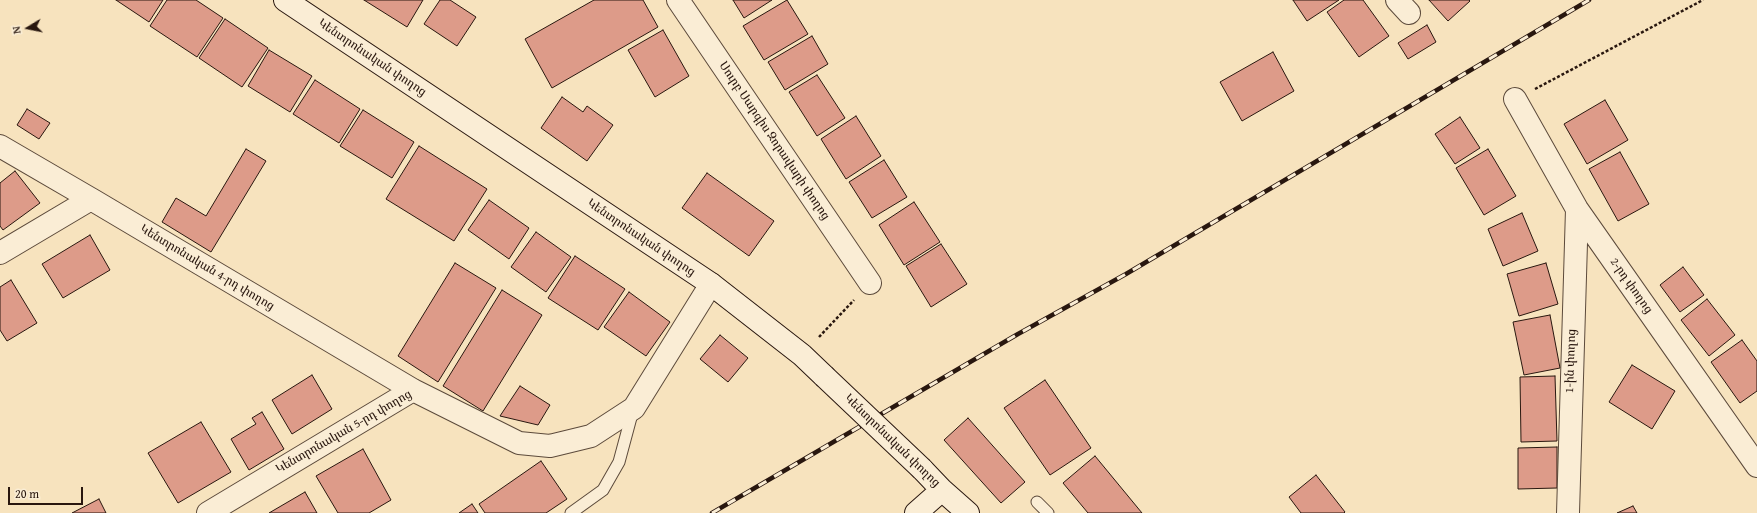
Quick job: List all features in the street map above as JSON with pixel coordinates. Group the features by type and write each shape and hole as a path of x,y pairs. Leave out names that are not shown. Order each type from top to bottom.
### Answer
{"street":[{"name":"Կենտրոնական փողոց","path":"285,0 710,284 802,355 922,468 942,490 968,513"},
{"name":"Սուրբ Սարգիս Զորավարի փողոց","path":"678,0 870,282"},
{"name":"2-րդ փողոց","path":"1515,99 1577,209 1757,466"},
{"name":"Կենտրոնական 4-րդ փողոց","path":"0,146 413,390"},
{"path":"0,253 91,199"},
{"name":"1-ին փողոց","path":"1568,513 1577,209"},
{"name":"Կենտրոնական 5-րդ փողոց","path":"208,513 413,390 519,443 550,446 591,436 634,408 710,284"},
{"path":"916,513 942,490"}],"lane":[{"path":"571,513 603,490 619,462 634,408"},
{"path":"1038,502 1048,513"}],"path":[{"path":"1515,99 1703,0"},
{"path":"802,355 870,282"}],"building":[{"path":"116,0 163,0 149,22"},
{"path":"167,0 196,0 223,18 197,57 150,26"},
{"path":"364,0 423,0 407,27"},
{"path":"440,0 450,0 476,17 457,46 424,24"},
{"path":"594,0 643,0 658,27 552,88 525,39"},
{"path":"733,0 772,0 744,18"},
{"path":"787,0 808,34 764,60 743,26"},
{"path":"1293,0 1339,0 1307,21"},
{"path":"1344,0 1363,0 1389,36 1359,57 1327,12"},
{"path":"1429,0 1469,0 1470,1 1448,21"},
{"path":"225,19 268,48 242,87 199,58"},
{"path":"1427,25 1436,42 1408,59 1398,43"},
{"path":"663,30 689,76 655,97 628,50"},
{"path":"812,36 828,64 785,90 768,62"},
{"path":"269,50 312,76 290,112 248,86"},
{"path":"1273,52 1294,91 1242,121 1220,82"},
{"path":"817,75 845,118 817,136 789,92"},
{"path":"315,80 360,109 339,143 293,114"},
{"path":"562,97 583,112 587,106 613,125 587,161 541,128"},
{"path":"1605,100 1628,140 1587,164 1564,124"},
{"path":"27,109 50,123 39,139 17,125"},
{"path":"363,110 414,142 392,178 340,146"},
{"path":"856,116 881,156 846,179 821,139"},
{"path":"1460,117 1480,148 1455,164 1435,134"},
{"path":"419,146 487,189 454,241 386,199"},
{"path":"246,149 266,161 211,252 162,222 176,198 206,216"},
{"path":"1488,149 1516,196 1484,215 1456,168"},
{"path":"1620,152 1649,204 1618,221 1589,169"},
{"path":"884,160 907,197 872,218 849,182"},
{"path":"15,171 40,203 3,230 0,226 0,183"},
{"path":"707,173 774,221 749,256 682,208"},
{"path":"489,200 529,228 509,259 468,230"},
{"path":"914,202 940,242 904,265 879,225"},
{"path":"1522,213 1538,251 1503,266 1488,229"},
{"path":"536,232 571,257 546,292 511,267"},
{"path":"90,235 110,270 63,298 42,264"},
{"path":"941,244 967,284 931,307 906,266"},
{"path":"575,256 625,289 598,330 548,298"},
{"path":"455,263 496,288 438,382 398,356"},
{"path":"1546,263 1558,304 1519,316 1507,274"},
{"path":"1683,267 1704,295 1680,312 1660,285"},
{"path":"11,280 37,323 7,341 0,330 0,287"},
{"path":"502,290 542,315 483,411 443,386"},
{"path":"629,292 670,322 646,356 604,327"},
{"path":"1707,299 1735,335 1709,356 1681,320"},
{"path":"1550,315 1560,368 1524,375 1513,322"},
{"path":"720,335 748,358 728,382 700,359"},
{"path":"1742,340 1757,361 1757,391 1740,403 1711,362"},
{"path":"1632,365 1675,391 1652,429 1609,402"},
{"path":"312,375 332,409 292,434 272,400"},
{"path":"1555,376 1557,441 1521,442 1520,377"},
{"path":"1045,380 1091,448 1050,475 1004,408"},
{"path":"520,386 550,405 538,425 500,416"},
{"path":"262,412 284,449 249,470 231,439 256,424 252,418"},
{"path":"968,418 1025,482 1001,503 944,440"},
{"path":"201,422 231,472 178,503 148,453"},
{"path":"1557,447 1557,488 1518,489 1518,448"},
{"path":"363,449 391,500 369,513 338,513 316,476"},
{"path":"1095,456 1142,513 1088,513 1063,483"},
{"path":"541,461 567,499 546,513 485,513 479,504"},
{"path":"1316,475 1345,512 1344,513 1301,513 1289,497"},
{"path":"305,492 317,513 269,513"},
{"path":"99,499 106,513 72,513"},
{"path":"472,504 478,513 459,513"},
{"path":"1633,506 1637,513 1617,513"}],"railway":[{"path":"712,513 1018,334 1126,274 1589,0"}]}
